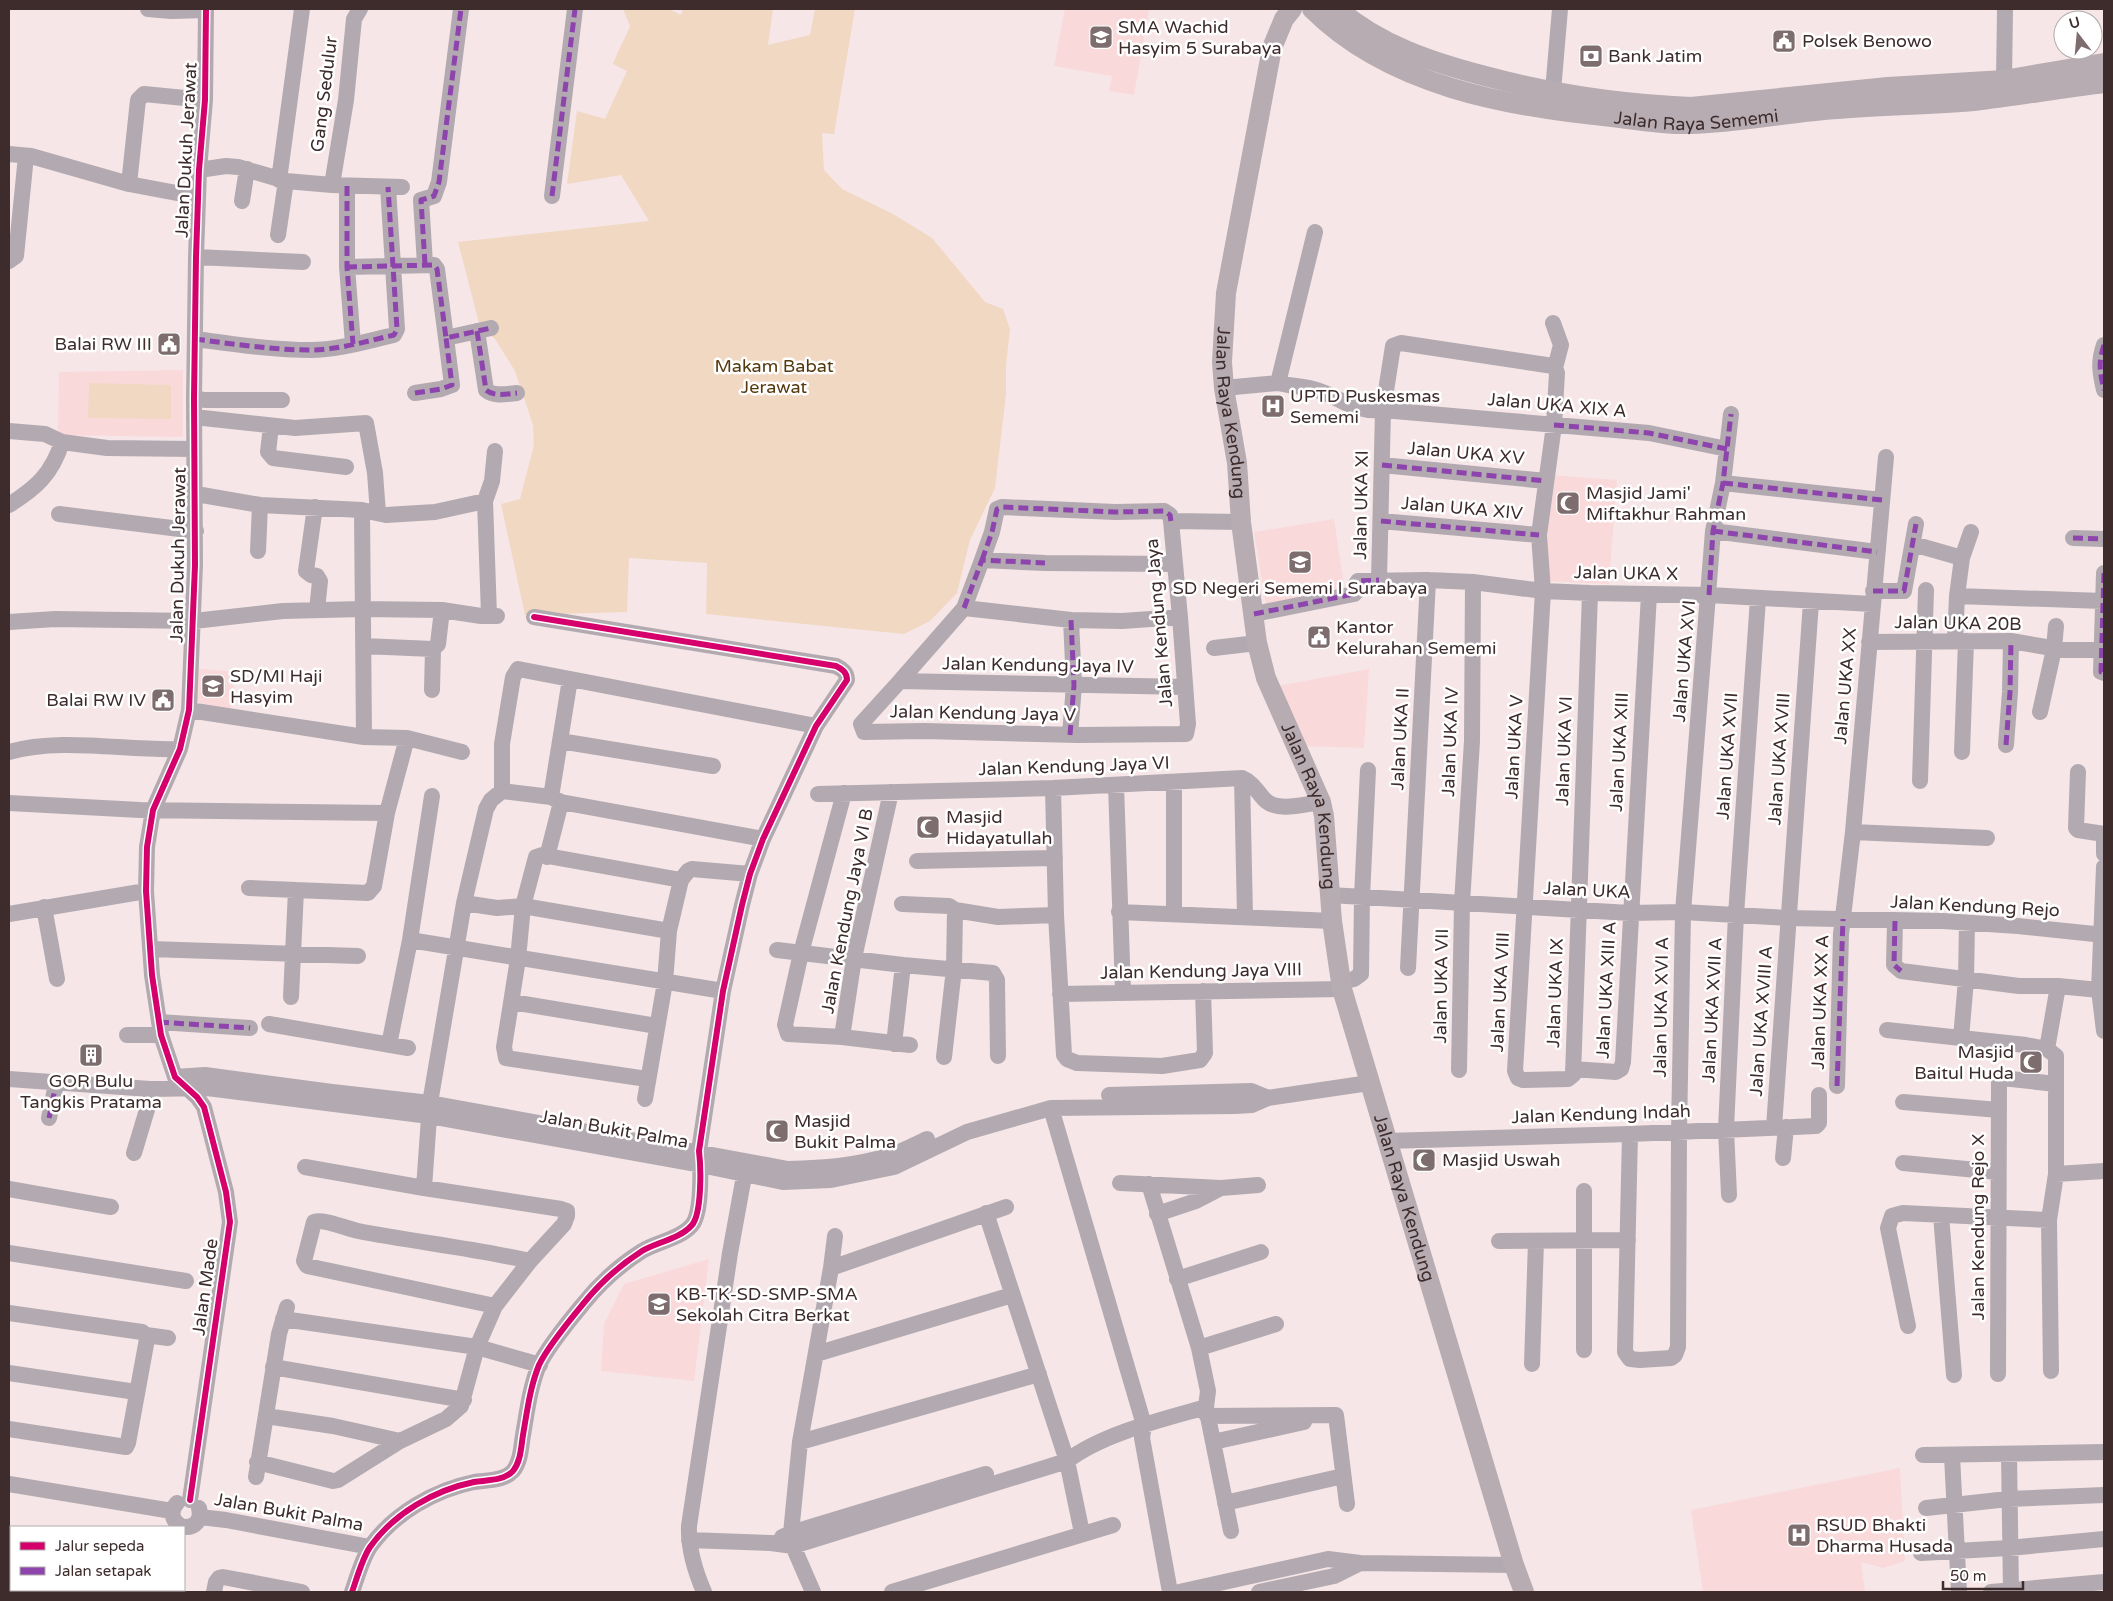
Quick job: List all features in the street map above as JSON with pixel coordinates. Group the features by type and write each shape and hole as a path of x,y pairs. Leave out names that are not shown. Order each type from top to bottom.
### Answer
{"main road":[{"name":"Jalan Raya Kendung","path":"1292,9 1284,19 1272,48 1226,293 1222,362 1224,388 1237,462 1241,522 1257,643 1266,678 1321,802 1324,816 1332,921 1342,985 1386,1141 1514,1565 1524,1592"},
{"name":"Jalan Raya Sememi","path":"1312,9 1349,40 1368,52 1448,88 1554,110 1691,107 1888,87 2004,80 2104,63"},
{"name":"Jalan Raya Sememi","path":"1338,9 1371,34 1442,65 1553,91 1656,123 1691,124 1812,110 1973,101 2104,82"}],"street":[{"path":"148,9 171,11 206,10"},
{"path":"278,235 282,180 302,9"},
{"name":"Gang Sedulur","path":"352,344 340,185 354,19 360,9"},
{"path":"425,264 421,200 434,196 439,182 461,9"},
{"path":"552,196 575,9"},
{"path":"1553,91 1560,9"},
{"path":"2004,80 2005,9"},
{"name":"Jalan Dukuh Jerawat","path":"168,1085 150,949 146,891 147,847 153,810 180,749 189,710 194,621 196,531 194,398 196,258 204,100 206,10"},
{"path":"129,184 140,96 144,94 204,100"},
{"path":"9,154 26,156 129,184 198,197"},
{"path":"9,261 16,256 14,207 26,156"},
{"path":"195,339 312,350 352,344 394,335 397,332 394,266 395,187 282,180 247,169 226,166 199,170"},
{"path":"242,201 247,169"},
{"path":"1278,383 1316,232"},
{"path":"196,258 303,262"},
{"path":"347,266 432,264 437,269 452,385 441,389 416,393"},
{"name":"Jalan UKA V","path":"1524,907 1543,591 1539,535 1554,425 1557,373 1555,368 1560,345 1553,323"},
{"path":"446,338 484,330 486,390 490,394 497,395 517,393"},
{"name":"Jalan UKA XIX A","path":"1396,344 1401,343 1553,366 1555,368"},
{"name":"Jalan UKA XI","path":"1379,580 1383,410 1392,350 1396,344"},
{"path":"2104,345 2099,358 2099,368 2104,390"},
{"name":"Jalan UKA XIX A","path":"1224,388 1278,383 1314,389 1358,410 1383,410 1649,433 1727,449"},
{"path":"194,398 205,400 282,400"},
{"name":"Jalan UKA XVI","path":"1683,912 1713,531 1723,483 1731,414"},
{"path":"194,417 295,428 366,423 375,473 378,513"},
{"path":"271,426 268,452 273,458 346,467"},
{"path":"9,431 45,434 62,442 107,448 194,449"},
{"path":"9,505 42,482 62,442"},
{"path":"9,622 55,619 194,621 283,611 362,609 442,610 493,616 485,501 492,481 496,451"},
{"name":"Jalan UKA XX","path":"1843,919 1853,832 1872,598 1886,457"},
{"name":"Jalan UKA XV","path":"1382,466 1546,481"},
{"path":"1723,483 1882,500"},
{"path":"196,494 260,505 362,510 386,515 435,512 485,501"},
{"path":"258,551 260,505"},
{"path":"315,507 306,571 311,575 317,576 320,581 317,610"},
{"path":"900,681 964,608 992,532 997,509 1002,507 1116,512 1164,511 1170,515 1171,521"},
{"path":"362,510 364,736"},
{"path":"59,514 196,531"},
{"name":"Jalan Kendung Jaya","path":"1188,731 1171,521 1241,522"},
{"name":"Jalan UKA XIV","path":"1381,522 1539,535"},
{"path":"1916,524 1912,544 1962,558"},
{"path":"1713,531 1877,552"},
{"path":"1962,752 1961,641 1957,596 1962,558 1971,532"},
{"path":"2073,538 2104,539"},
{"name":"Jalan UKA X","path":"1254,614 1354,594 1357,592 1356,584 1358,581 1379,580 1473,582 1543,591 1709,595 1811,602 1872,598 1904,591 1912,544"},
{"path":"982,560 1045,563 1174,564"},
{"path":"2104,573 2101,650 2101,672 2104,673"},
{"name":"Jalan UKA II","path":"1408,968 1428,580"},
{"name":"Jalan UKA IV","path":"1462,903 1472,741 1473,582"},
{"path":"1920,781 1926,590"},
{"name":"Jalan UKA VI","path":"1578,910 1590,593"},
{"name":"Jalan UKA XIII","path":"1630,913 1648,594"},
{"path":"1957,596 2103,601"},
{"name":"Jalan UKA XVII","path":"1736,916 1758,599"},
{"name":"Jalan UKA XVIII","path":"1788,918 1811,602"},
{"path":"964,608 1071,620 1122,621 1180,617"},
{"path":"432,690 433,649 438,644 442,610"},
{"path":"534,617 836,666 844,671 847,680 816,726 763,839 750,874 723,992 706,1159 740,1166 783,1182 832,1180 892,1161 967,1132 1045,1109 1130,1100"},
{"path":"1070,734 1074,685 1071,620"},
{"path":"2040,712 2056,626"},
{"path":"2006,745 2011,641"},
{"name":"Jalan UKA 20B","path":"1869,642 2011,641 2051,648 2101,650"},
{"path":"1214,648 1257,643"},
{"path":"363,646 433,649"},
{"path":"502,791 502,744 514,672 518,669 816,726"},
{"path":"547,857 556,800 560,741 570,679"},
{"name":"Jalan Kendung Jaya V","path":"920,682 900,681 861,724 864,732 1183,735 1188,731"},
{"name":"Jalan Kendung Jaya IV","path":"920,682 1185,687"},
{"path":"189,710 364,736 406,738 462,752"},
{"path":"249,888 368,893 374,886 387,813 406,738"},
{"path":"560,741 714,766"},
{"path":"9,752 24,748 52,746 180,749"},
{"path":"1342,985 1362,974 1362,897 1368,770"},
{"path":"2078,772 2076,828 2078,830 2104,834 2104,854"},
{"path":"1244,916 1242,778 1249,781 1270,804 1281,807 1321,802"},
{"name":"Jalan Kendung Jaya VI","path":"818,794 1053,788 1242,778"},
{"path":"1174,782 1174,914"},
{"path":"1116,784 1123,992"},
{"path":"1053,788 1056,915 1064,1055 1070,1061 1106,1064 1162,1066 1196,1062 1200,1060 1204,1052 1203,991"},
{"path":"424,1188 430,1109 464,903 486,809 491,800 502,791 763,839"},
{"name":"Jalan Kendung Jaya VI B","path":"842,1037 854,958 891,792"},
{"path":"844,793 801,953 785,1031 788,1034 842,1037 902,1045 903,965"},
{"path":"389,1045 410,940 432,796"},
{"path":"9,803 153,810 387,813"},
{"path":"1853,832 1987,838"},
{"path":"647,1079 506,1058 504,1047 518,959 523,906 536,857 542,855 682,880"},
{"path":"917,861 1055,858"},
{"path":"2104,866 2103,935 2099,990 2104,1031"},
{"path":"645,1099 665,982 669,931 682,880 688,871 692,870 750,874"},
{"path":"290,997 294,954 296,890"},
{"path":"9,914 146,891"},
{"name":"Jalan UKA","path":"1330,895 1630,913 1683,912 1736,916 1843,919"},
{"path":"464,903 497,908 523,906 669,931"},
{"name":"Jalan UKA VII","path":"1459,1070 1462,903"},
{"path":"902,904 949,906 955,910 998,917 1056,915"},
{"path":"44,907 57,979"},
{"name":"Jalan UKA VIII","path":"1524,907 1516,1071 1518,1078 1523,1080 1568,1079 1573,1073"},
{"path":"944,1057 954,969 955,910"},
{"name":"Jalan UKA IX","path":"1573,1073 1578,910"},
{"path":"1119,912 1332,921"},
{"name":"Jalan UKA XVI A","path":"1628,1240 1625,1352 1630,1360 1671,1358 1675,1355 1678,1347 1683,912"},
{"name":"Jalan UKA XIII A","path":"1573,1073 1616,1072 1621,1069 1630,913"},
{"name":"Jalan UKA XVII A","path":"1729,1196 1726,1129 1736,916"},
{"name":"Jalan UKA XVIII A","path":"1783,1158 1780,1127 1788,918"},
{"name":"Jalan Kendung Rejo","path":"1843,919 1940,921 2103,935"},
{"name":"Jalan UKA XX A","path":"1837,1086 1843,919"},
{"path":"1895,921 1894,965 1899,970 2018,986 2058,986 2099,990"},
{"path":"1961,1038 1966,980 1967,923"},
{"path":"410,940 723,992"},
{"path":"150,949 358,956"},
{"path":"777,950 993,974 997,980 998,1056"},
{"name":"Jalan Kendung Jaya VIII","path":"1060,994 1203,991 1342,985"},
{"path":"2048,1049 2058,986"},
{"path":"512,1002 657,1026"},
{"path":"269,1024 408,1048"},
{"path":"127,1035 160,1028 250,1028"},
{"path":"1887,1030 2048,1049 2056,1056 2056,1174 2049,1220 2051,1371"},
{"name":"Jalan Bukit Palma","path":"9,1079 56,1084 168,1085 205,1075 332,1092 706,1159 698,1208 692,1225 684,1231 643,1251 620,1266 590,1295 566,1325 540,1365 529,1403 520,1458 512,1473 503,1478 472,1482 429,1497 395,1520 370,1547 352,1592"},
{"name":"Jalan Kendung Rejo X","path":"1998,1374 1999,1080 2002,1078 2056,1084"},
{"path":"892,1161 965,1122 1039,1100 1060,1096 1130,1100 1199,1108 1252,1105 1268,1098 1369,1083"},
{"path":"49,1118 56,1084"},
{"path":"134,1153 150,1103 168,1085"},
{"name":"Jalan Made","path":"168,1085 197,1097 204,1107 226,1192 230,1222 190,1500"},
{"name":"Jalan UKA XX A","path":"1818,1125 1819,1095"},
{"path":"1903,1102 1999,1110"},
{"path":"1045,1109 1140,1430 1170,1592"},
{"name":"Jalan Kendung Indah","path":"1386,1141 1630,1134 1818,1125"},
{"path":"1500,1241 1628,1240 1630,1134"},
{"path":"1903,1163 1998,1172"},
{"path":"704,1592 695,1570 689,1540 689,1526 728,1263 740,1166"},
{"path":"305,1167 424,1188 560,1208 567,1211 567,1216 564,1224 530,1261 495,1306 477,1348 464,1400 461,1406 446,1419 400,1441 345,1477 333,1481 257,1470 273,1367 285,1313 477,1348 540,1365"},
{"path":"2056,1174 2104,1171"},
{"path":"1120,1184 1221,1188 1258,1185"},
{"path":"1149,1184 1199,1348 1208,1391 1207,1411 1231,1531"},
{"path":"1157,1214 1196,1201 1221,1188"},
{"path":"9,1189 112,1207"},
{"path":"1584,1191 1584,1350"},
{"path":"831,1268 1006,1207"},
{"path":"986,1213 1039,1374 1069,1455 1082,1533"},
{"path":"1908,1326 1888,1228 1889,1220 1896,1214 2049,1220"},
{"path":"1941,1215 1954,1375"},
{"path":"495,1306 307,1266 304,1261 314,1222 320,1221 366,1232 500,1254 530,1261"},
{"path":"813,1592 792,1539 800,1442 831,1268 834,1236"},
{"path":"1532,1364 1536,1241"},
{"path":"1177,1279 1261,1252"},
{"path":"9,1253 186,1281"},
{"path":"816,1354 1012,1295"},
{"path":"9,1313 142,1332 146,1335 168,1338"},
{"path":"1199,1348 1276,1324"},
{"path":"9,1428 126,1447 147,1339 146,1335"},
{"path":"273,1367 464,1400"},
{"path":"9,1373 136,1392"},
{"path":"800,1442 1039,1374"},
{"path":"689,1540 771,1543 792,1539 1069,1455 1140,1430 1207,1411 1336,1415"},
{"path":"1213,1442 1336,1415"},
{"path":"1336,1415 1347,1504"},
{"path":"266,1416 333,1426 400,1441"},
{"path":"1923,1456 2104,1452"},
{"path":"2008,1454 2010,1591"},
{"path":"1952,1456 1956,1504 1959,1592"},
{"path":"1226,1503 1343,1476"},
{"path":"9,1484 172,1511"},
{"path":"1926,1508 2008,1499 2104,1495"},
{"path":"182,1526 174,1521 172,1511 179,1502 190,1500 199,1506 200,1517 194,1526 185,1527"},
{"name":"Jalan Bukit Palma","path":"200,1517 226,1520 370,1547"},
{"path":"892,1592 1113,1525"},
{"path":"1921,1553 2009,1548 2104,1539"},
{"path":"1179,1592 1328,1558 1360,1563 1514,1565"},
{"path":"1259,1592 1334,1576 1360,1563"},
{"path":"214,1592 216,1582 224,1576 302,1592"},
{"path":"1991,1592 2104,1582"}],"shaded area":[{"name":"SMA Wachid Hasyim 5 Surabaya","path":"1065,9 1149,9 1134,95 1109,91 1112,76 1054,66"},
{"path":"183,370 183,437 58,435 59,372"},
{"path":"1550,475 1617,480 1609,584 1546,581"},
{"name":"SD Negeri Sememi I Surabaya","path":"1334,519 1345,593 1266,605 1254,532"},
{"name":"SD/MI Haji Hasyim","path":"194,668 235,672 231,709 191,701"},
{"path":"1369,669 1364,748 1299,746 1277,686"},
{"name":"KB-TK-SD-SMP-SMA Sekolah Citra Berkat","path":"709,1259 694,1381 601,1371 604,1324 624,1284"},
{"name":"RSUD Bhakti Dharma Husada","path":"1900,1468 1905,1561 1883,1568 1861,1562 1865,1592 1703,1592 1691,1510"}],"green space":[{"name":"Makam Babat Jerawat","path":"623,9 669,9 681,15 683,9 773,9 768,45 810,35 815,9 855,9 834,134 822,133 824,170 842,189 893,214 932,238 985,302 1003,309 1010,329 1006,365 1006,394 995,488 970,540 957,593 930,621 904,634 706,614 707,563 629,558 627,612 525,615 501,504 520,499 534,445 533,425 515,371 495,339 480,327 458,242 649,221 621,175 567,184 577,111 605,119 627,71 613,64 630,26"},
{"path":"89,383 171,385 171,419 88,418"}],"marked path":[{"path":"425,264 421,200 434,196 439,182 461,9"},
{"path":"552,196 575,9"},
{"path":"347,186 347,267 353,344"},
{"path":"195,339 267,348 321,350 394,335 397,329 388,187"},
{"path":"347,267 434,265 437,269 446,338 491,328"},
{"path":"477,331 486,390 497,394 517,393"},
{"path":"415,393 441,389 452,385 446,338"},
{"path":"2104,345 2100,368 2104,390"},
{"path":"1709,595 1713,531 1723,483 1731,414"},
{"path":"1554,425 1649,433 1727,449"},
{"path":"1382,465 1546,481"},
{"path":"1723,483 1882,500"},
{"path":"982,560 992,532 997,509 1002,507 1115,512 1164,511 1170,515 1171,521"},
{"path":"1381,521 1539,535"},
{"path":"1873,591 1904,591 1916,524"},
{"path":"1713,531 1877,552"},
{"path":"2073,538 2104,539"},
{"path":"964,608 982,560 1045,563"},
{"path":"2104,573 2101,672 2104,673"},
{"path":"1254,614 1354,594 1357,591 1356,584 1358,581 1379,580"},
{"path":"1070,735 1074,685 1071,620"},
{"path":"2006,745 2011,641"},
{"path":"1837,1086 1843,919"},
{"path":"1895,921 1894,965 1901,971"},
{"path":"159,1022 250,1028"},
{"path":"49,1118 56,1084"}],"cycle path":[{"path":"190,1500 230,1222 226,1192 204,1107 197,1097 175,1077 161,1035 152,975 146,891 147,847 153,810 180,749 189,710 195,565 194,398 196,257 199,170 205,100 206,9"},
{"path":"352,1592 370,1547 403,1514 430,1497 445,1491 474,1482 505,1477 513,1471 518,1463 533,1382 539,1365 553,1342 589,1297 618,1269 642,1251 681,1234 692,1225 698,1211 700,1190 699,1151 723,991 750,874 763,839 816,726 847,680 844,671 836,666 534,617"}],"place":[{"name":"SMA Wachid Hasyim 5 Surabaya","path":"1101,37"},
{"name":"Polsek Benowo","path":"1784,41"},
{"name":"Bank Jatim","path":"1591,56"},
{"name":"Balai RW III","path":"169,344"},
{"name":"UPTD Puskesmas Sememi","path":"1273,406"},
{"name":"Masjid Jami' Miftakhur Rahman","path":"1568,503"},
{"name":"SD Negeri Sememi I Surabaya","path":"1300,562"},
{"name":"Kantor Kelurahan Sememi","path":"1319,637"},
{"name":"SD/MI Haji Hasyim","path":"213,686"},
{"name":"Balai RW IV","path":"163,700"},
{"name":"Masjid Hidayatullah","path":"928,827"},
{"name":"GOR Bulu Tangkis Pratama","path":"91,1055"},
{"name":"Masjid Baitul Huda","path":"2031,1062"},
{"name":"Masjid Bukit Palma","path":"777,1131"},
{"name":"Masjid Uswah","path":"1424,1160"},
{"name":"KB-TK-SD-SMP-SMA Sekolah Citra Berkat","path":"659,1304"},
{"name":"RSUD Bhakti Dharma Husada","path":"1799,1535"}]}
